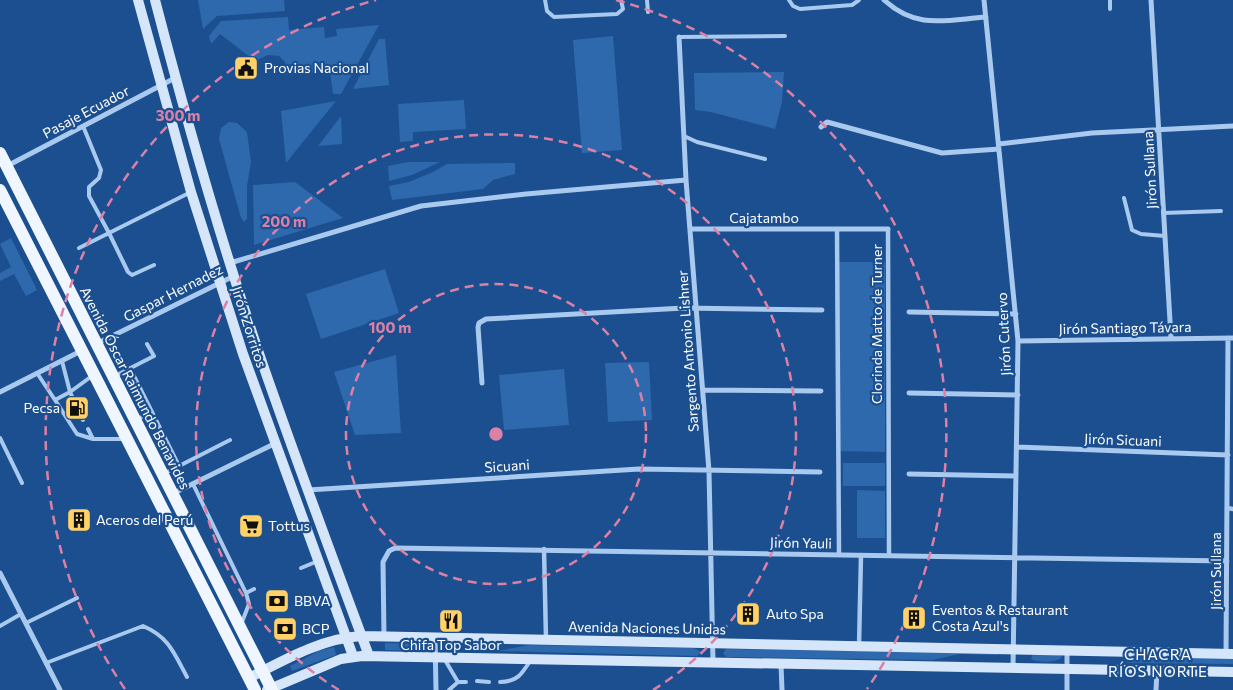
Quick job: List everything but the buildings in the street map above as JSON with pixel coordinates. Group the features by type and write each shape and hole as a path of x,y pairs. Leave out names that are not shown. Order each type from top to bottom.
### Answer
{"main road":[{"name":"Jirón Zorritos","path":"138,0 191,192 220,282 274,444 353,656"},
{"name":"Jirón Zorritos","path":"155,0 175,78 234,276 308,490 369,656"},
{"name":"Avenida Óscar Raimundo Benavides","path":"0,153 270,689"},
{"path":"0,190 252,686"},
{"name":"Avenida Naciones Unidas","path":"252,686 262,672 319,646 346,638 362,636 1230,654"},
{"path":"270,689 315,668 353,656 1233,672"}],"street":[{"path":"884,0 902,15 916,20 986,17"},
{"name":"Jirón Cutervo","path":"984,0 1018,341 1013,668"},
{"name":"Jirón Sullana","path":"1151,0 1171,338"},
{"name":"Sargento Antonio Lishner","path":"679,37 686,180 709,470 713,663"},
{"name":"Pasaje Ecuador","path":"7,166 175,78"},
{"path":"821,127 827,122 942,153 1158,128 1233,126"},
{"path":"230,262 420,206 512,195 686,180"},
{"name":"Cajatambo","path":"690,229 837,229"},
{"path":"837,229 839,554"},
{"name":"Clorinda Matto de Turner","path":"837,229 888,229 889,555"},
{"name":"Gaspar Hernadez","path":"96,345 234,276"},
{"path":"482,383 478,327 479,323 486,319 697,308 822,310"},
{"path":"909,312 1016,314"},
{"name":"Jirón Sullana","path":"1230,654 1227,561 1230,508 1228,455 1231,338"},
{"name":"Jirón Santiago Távara","path":"1018,341 1231,338"},
{"path":"0,392 81,351"},
{"path":"703,390 821,391"},
{"path":"909,393 1018,395"},
{"path":"171,494 274,444"},
{"name":"Jirón Sicuani","path":"1017,447 1228,455"},
{"path":"709,470 820,472"},
{"name":"Sicuani","path":"308,490 598,471 709,470"},
{"path":"909,474 1016,476"},
{"name":"Jirón Yauli","path":"384,637 383,562 388,550 402,548 1227,561"},
{"path":"544,549 546,640"},
{"path":"859,646 861,555"},
{"path":"0,572 60,690"},
{"path":"435,638 440,658 436,690"},
{"path":"1067,650 1067,690"},
{"path":"782,664 782,690"},
{"path":"1156,671 1156,690"}],"lane":[{"path":"545,0 547,11 554,18 617,14 622,9 622,0"},
{"path":"647,0 648,12"},
{"path":"789,0 793,6 800,9 852,5 859,0"},
{"path":"1110,0 1110,9"},
{"path":"679,37 785,36"},
{"path":"84,126 101,170 99,178 89,187 89,196 128,272 132,275 154,265"},
{"path":"684,136 697,142 765,159"},
{"path":"79,248 191,192"},
{"path":"1124,198 1132,230 1141,234 1165,236"},
{"path":"1163,213 1221,211"},
{"path":"112,377 154,356 147,344"},
{"path":"62,360 70,392 75,403"},
{"path":"130,368 179,466"},
{"path":"37,373 77,434 93,439 126,439"},
{"path":"55,400 70,392 93,375"},
{"path":"80,412 83,420"},
{"path":"134,421 152,412"},
{"path":"88,429 93,439"},
{"path":"0,438 22,483"},
{"path":"161,475 230,440"},
{"path":"193,484 246,593 249,604 239,626"},
{"path":"301,568 318,561"},
{"path":"246,593 254,589"},
{"path":"26,623 77,598"},
{"path":"0,626 21,614"},
{"path":"46,663 143,626 157,632 167,640 186,677"},
{"path":"440,658 458,682"},
{"path":"500,682 510,682 520,677 531,659"},
{"path":"449,690 458,682 466,682"},
{"path":"476,682 489,682"}],"shaded area":[{"path":"198,0 284,0 285,11 217,16 203,29"},
{"path":"288,17 289,30 324,27 325,38 337,36 336,29 379,25 341,94 333,94 330,71 287,75 285,62 279,56 268,55 255,61 220,34 211,44 209,36 221,21"},
{"path":"613,36 622,150 582,153 573,40"},
{"path":"379,39 385,39 389,85 353,89"},
{"path":"784,72 782,102 775,129 711,112 695,110 694,73"},
{"path":"464,100 466,129 413,132 413,141 400,142 398,104"},
{"path":"336,101 286,163 281,111"},
{"path":"341,116 342,144 318,146"},
{"path":"229,122 237,123 247,132 251,162 247,186 247,219 244,222 241,218 219,139 221,128"},
{"path":"408,162 440,162 412,175 389,181 388,166"},
{"path":"515,163 515,174 493,180 483,189 392,200 389,186 409,182 447,164"},
{"path":"295,182 343,218 254,245 253,185"},
{"path":"11,238 37,290 26,296 14,274 0,281 0,273 11,267 0,244"},
{"path":"835,262 885,262 885,452 836,451"},
{"path":"385,269 399,313 321,339 306,294"},
{"path":"396,355 401,433 355,435 334,372"},
{"path":"649,362 652,420 608,422 605,363"},
{"path":"564,369 569,425 504,430 499,375"},
{"path":"843,463 885,463 885,486 843,486"},
{"path":"857,490 885,491 885,538 857,538"},
{"path":"385,643 421,644 424,646 419,651 385,650"},
{"path":"529,645 694,648 701,652 697,656 459,650 503,650"},
{"path":"334,647 336,655 292,671 290,666 319,651"},
{"path":"726,649 999,653 998,655 960,654 932,660 726,657 723,653"},
{"path":"1033,654 1061,655 1062,657 1042,662 1031,659"},
{"path":"1146,656 1233,657 1233,664 1127,663 1128,659"}],"place":[{"name":"Provias Nacional","path":"246,68"},
{"name":"Pecsa","path":"77,408"},
{"name":"Aceros del Perú","path":"79,520"},
{"name":"Tottus","path":"251,526"},
{"name":"BBVA","path":"277,601"},
{"name":"Auto Spa","path":"748,614"},
{"name":"Eventos & Restaurant Costa Azul's","path":"914,618"},
{"name":"Chifa Top Sabor","path":"451,621"},
{"name":"BCP","path":"285,629"}],"district":[{"name":"CHACRA RÍOS NORTE","path":"1158,664"}]}
